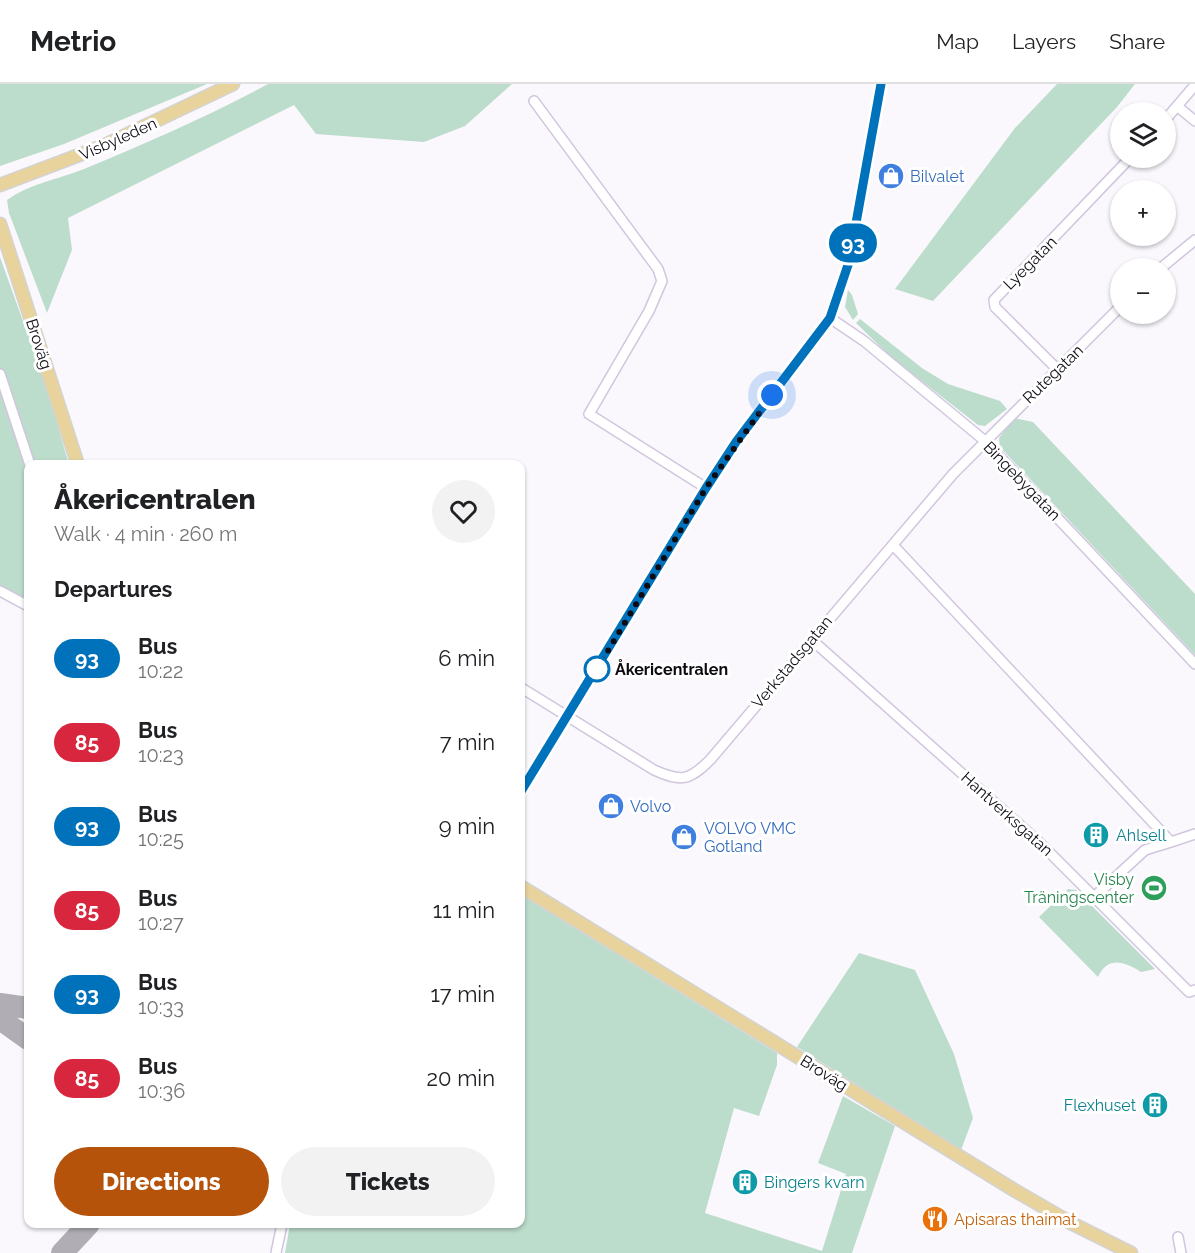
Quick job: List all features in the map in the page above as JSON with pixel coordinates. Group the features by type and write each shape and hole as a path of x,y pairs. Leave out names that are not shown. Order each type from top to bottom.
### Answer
{"main road":[{"name":"Visbyleden","path":"0,185 103,146 233,84"},
{"name":"Broväg","path":"0,224 76,460"},
{"name":"Broväg","path":"525,889 1022,1195 1131,1253"}],"street":[{"path":"525,785 736,442 830,318 849,262 881,84"},
{"path":"1195,85 1177,106 1195,121"},
{"path":"534,101 658,269 662,281 649,311 602,387 589,414 706,488"},
{"name":"Lyegatan","path":"1057,369 995,307 994,300 1121,168"},
{"path":"1173,258 1195,240"},
{"name":"Rutegatan","path":"985,441 1110,317"},
{"name":"Bingebygatan","path":"830,318 864,341 985,441 1195,664"},
{"path":"0,374 28,460"},
{"name":"Verkstadsgatan","path":"525,690 654,770 671,778 693,776 985,441"},
{"path":"892,545 1171,842"},
{"path":"0,591 24,604"},
{"name":"Hantverksgatan","path":"812,640 1022,827 1189,992 1195,990"},
{"path":"1095,897 1145,850 1195,834"},
{"path":"276,1253 281,1228"},
{"path":"1178,1238 1181,1253"}],"green space":[{"path":"0,84 207,84 64,144 0,166"},
{"path":"268,84 512,84 465,126 424,142 316,134 294,105 68,218 72,250 47,313 9,213 7,200 34,186 84,169 154,139"},
{"path":"1057,84 1135,84 1121,102 1110,102 1110,114 933,301 895,289 1015,128"},
{"path":"0,257 48,391 68,460 24,460 24,598 0,585"},
{"path":"848,290 858,314 853,320 845,307"},
{"path":"860,319 922,368 948,384 1000,401 1007,409 985,426 978,425 891,357 856,323"},
{"path":"1014,418 1033,422 1195,594 1195,655 1000,447 999,438"},
{"path":"1068,889 1076,890 1155,969 1141,972 1129,965 1117,962 1107,966 1098,977 1039,917"},
{"path":"525,897 777,1053 777,1065 759,1116 734,1108 705,1213 822,1251 846,1174 818,1163 843,1096 895,1126 852,1253 285,1253 289,1228 525,1228"},
{"path":"859,953 915,970 954,1054 973,1118 961,1150 797,1047"}],"taxiway":[{"path":"0,1004 24,1007"},
{"path":"0,1019 24,1036"},
{"path":"62,1253 85,1228"}],"bus line":[{"name":"93","path":"525,785 736,442 830,318 849,262 881,84"}],"place":[{"name":"Bilvalet","path":"891,176"},
{"name":"Åkericentralen","path":"597,669"},
{"name":"Volvo","path":"611,806"},
{"name":"Ahlsell","path":"1096,835"},
{"name":"VOLVO VMC Gotland","path":"684,837"},
{"name":"Visby Träningscenter","path":"1154,888"},
{"name":"Flexhuset","path":"1155,1105"},
{"name":"Bingers kvarn","path":"745,1182"},
{"name":"Apisaras thaimat","path":"935,1219"}],"route":[{"path":"597,669 706,488 736,442 772,395"}]}
